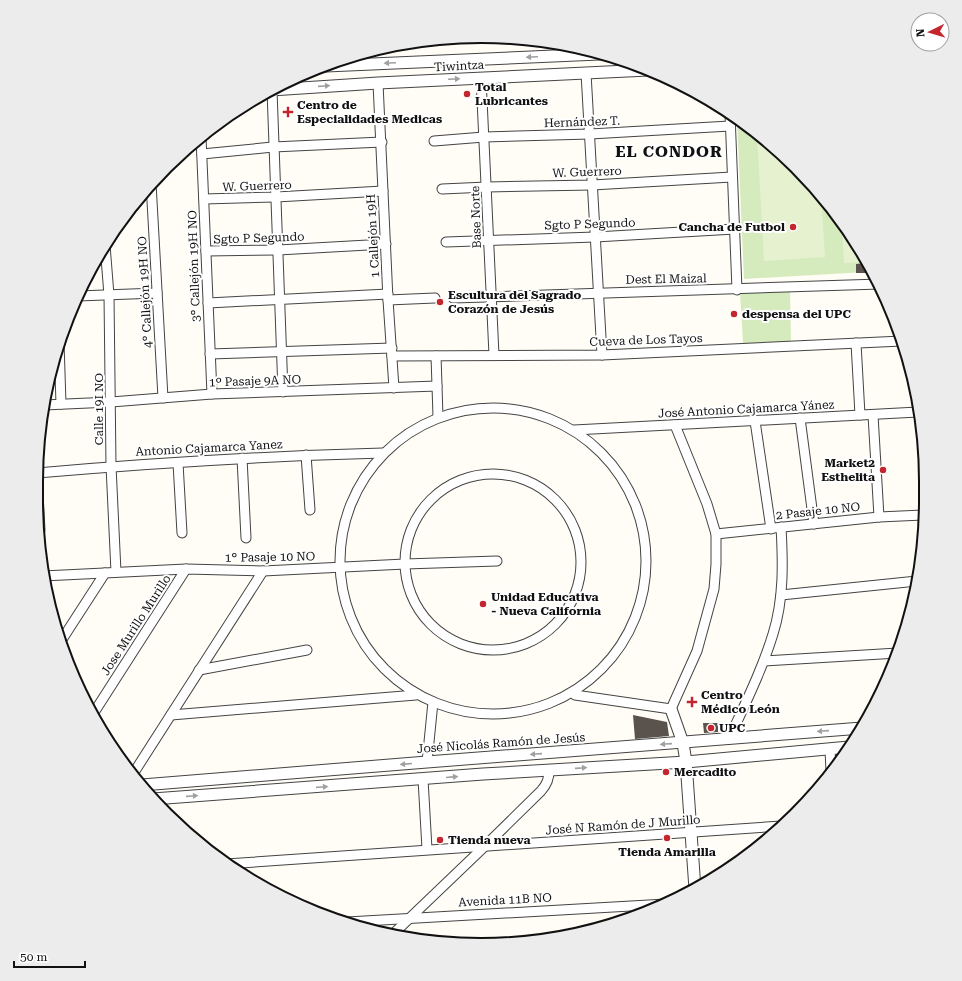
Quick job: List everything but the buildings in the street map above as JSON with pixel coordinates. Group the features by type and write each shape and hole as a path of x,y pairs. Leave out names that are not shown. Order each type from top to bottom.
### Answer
{"street":[{"name":"Tiwintza","path":"343,65 581,55"},
{"name":"Tiwintza","path":"285,89 635,71"},
{"path":"586,73 602,355"},
{"name":"Base Norte","path":"482,78 494,355"},
{"name":"1 Callejón 19H","path":"378,83 382,142 388,297 394,388"},
{"path":"271,97 283,392"},
{"path":"730,121 737,290"},
{"name":"Hernández T.","path":"434,140 590,134 730,126"},
{"path":"202,154 273,148 382,142"},
{"name":"3° Callejón 19H NO","path":"201,144 212,394"},
{"name":"W. Guerrero","path":"442,189 487,186 592,185 732,177"},
{"name":"W. Guerrero","path":"204,199 276,197 383,191"},
{"name":"4° Callejón 19H NO","path":"150,195 163,398"},
{"name":"Sgto P Segundo","path":"446,242 595,237 735,229"},
{"name":"Sgto P Segundo","path":"206,251 278,250 386,244"},
{"name":"Calle 19I NO","path":"106,256 109,295 111,466 116,572"},
{"name":"Dest El Maizal","path":"453,298 737,290 872,283"},
{"path":"84,296 157,292"},
{"path":"208,303 280,299 388,297 435,298"},
{"name":"Cueva de Los Tayos","path":"210,354 282,352 392,352 436,356 602,355 896,341"},
{"path":"856,343 860,415"},
{"path":"436,356 438,417"},
{"path":"60,362 61,404"},
{"name":"1º Pasaje 9A NO","path":"50,405 111,402 212,394 437,386"},
{"path":"472,408 508,408 542,415 574,430 609,459 633,496 646,540 646,585 634,628 609,666 575,695 546,705 511,710 473,708 433,702 416,695 376,664 349,619 339,568 343,526 358,487 383,453 409,432 438,417 472,408"},
{"name":"José Antonio Cajamarca Yánez","path":"574,430 913,412"},
{"path":"873,414 879,517"},
{"path":"800,418 814,524"},
{"path":"755,420 771,529"},
{"path":"675,425 707,504 716,534 714,588 697,651 671,709 683,743 686,762 695,882"},
{"name":"Antonio Cajamarca Yanez","path":"43,473 111,466 242,458 383,453"},
{"path":"306,455 310,510"},
{"path":"242,458 246,538"},
{"path":"178,462 182,533"},
{"path":"498,473 527,480 545,491 551,495 570,518 580,545 581,574 572,602 555,625 531,642 503,650 474,648 447,637 425,618 411,592 405,564 410,535 423,509 443,489 470,476 498,473"},
{"name":"2 Pasaje 10 NO","path":"716,534 879,517 918,515"},
{"path":"729,739 764,661 774,632 781,595 783,560 781,527"},
{"name":"1° Pasaje 10 NO","path":"50,576 186,569 263,571 497,561"},
{"name":"Jose Murillo Murillo","path":"96,709 186,569"},
{"path":"136,769 263,571"},
{"path":"64,636 106,573"},
{"path":"781,595 911,582"},
{"path":"199,670 307,650"},
{"path":"764,661 891,653"},
{"path":"171,715 416,695"},
{"path":"575,695 671,709"},
{"path":"427,762 433,702"},
{"name":"José Nicolás Ramón de Jesús","path":"148,784 854,729"},
{"path":"161,798 483,774 686,762 842,748"},
{"path":"830,749 831,763"},
{"path":"398,930 485,846 546,784 549,777 549,770"},
{"path":"423,779 427,850"},
{"name":"José N Ramón de J Murillo","path":"237,863 773,827"},
{"name":"Avenida 11B NO","path":"361,921 649,905"}],"green space":[{"path":"737,126 770,152 791,171 810,192 845,238 866,272 744,279"},
{"name":"Cancha de Futbol","path":"757,142 791,171 822,206 825,257 764,261"},
{"path":"843,235 860,262 844,263"},
{"path":"790,290 791,342 743,344 740,292"}],"place":[{"name":"Total Lubricantes","path":"467,94"},
{"name":"Centro de Especialidades Medicas","path":"288,112"},
{"name":"Cancha de Futbol","path":"793,227"},
{"name":"Escultura del Sagrado Corazón de Jesús","path":"440,302"},
{"name":"despensa del UPC","path":"734,314"},
{"name":"Market2 Esthelita","path":"883,470"},
{"name":"Unidad Educativa - Nueva California","path":"483,604"},
{"name":"Centro Médico León","path":"692,702"},
{"name":"UPC","path":"711,728"},
{"name":"Mercadito","path":"666,772"},
{"name":"Tienda Amarilla","path":"667,838"},
{"name":"Tienda nueva","path":"440,840"}],"district":[{"name":"EL CONDOR","path":"669,151"}]}
